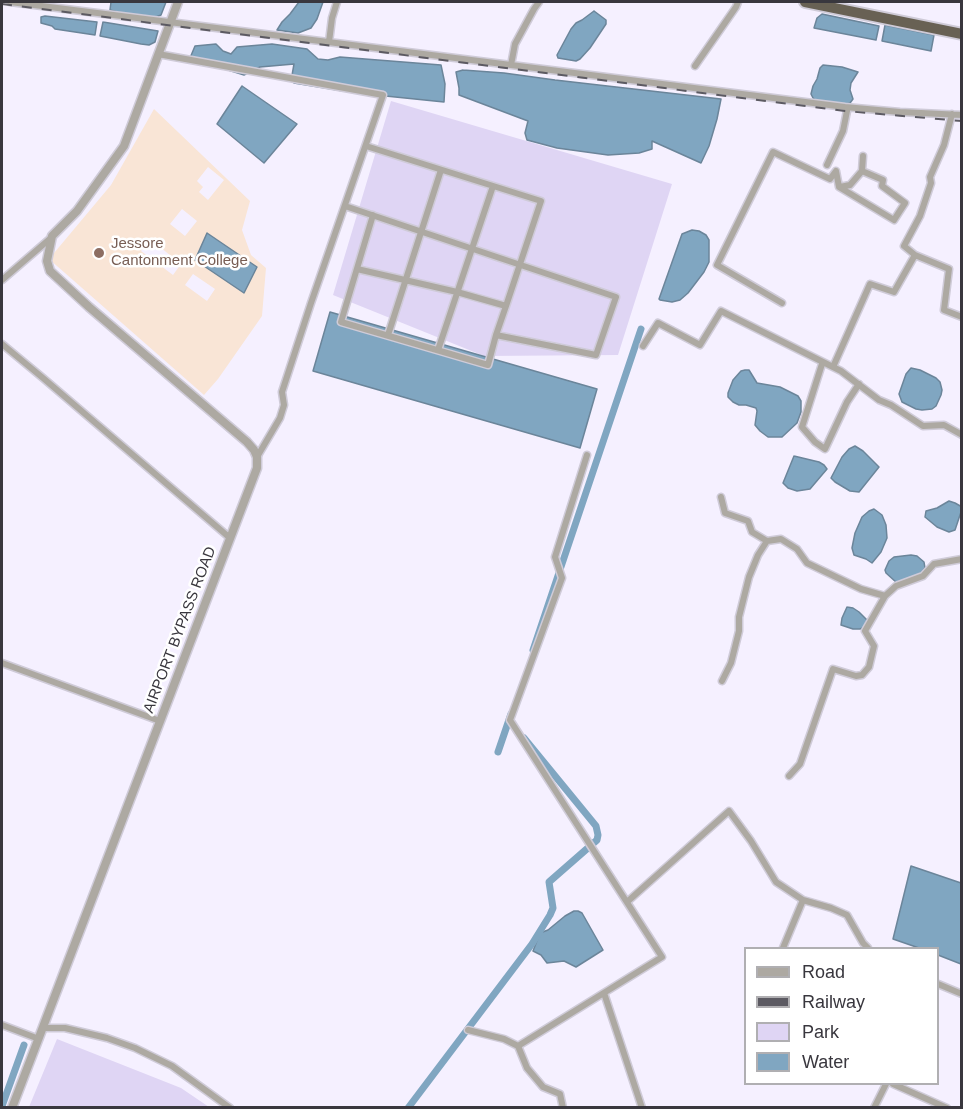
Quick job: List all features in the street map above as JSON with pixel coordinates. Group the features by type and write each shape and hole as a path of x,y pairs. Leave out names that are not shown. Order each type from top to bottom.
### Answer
{"highway":[{"path":"805,2 962,34"}],"street":[{"path":"10,2 845,107 962,115"},
{"path":"2,280 77,211 124,146 178,2"},
{"path":"329,42 337,2"},
{"path":"511,65 515,44 539,2"},
{"path":"695,66 738,2"},
{"path":"158,54 383,95 282,392 284,405 280,418 257,456"},
{"path":"827,165 843,131 847,111"},
{"path":"952,114 944,145 930,177 931,183 920,216 904,246 915,255 949,269 944,310 962,316"},
{"path":"366,146 541,201 488,365 341,322 373,215"},
{"path":"782,303 717,265 773,152 830,179 836,171 839,187 894,220 905,203 882,186 883,180 862,171"},
{"path":"839,187 850,185 862,171 863,156"},
{"path":"388,335 441,170"},
{"path":"438,350 493,186"},
{"path":"345,206 616,297 596,355 496,335"},
{"path":"52,236 47,261 50,271 247,442 257,456"},
{"path":"833,367 870,284 894,292 915,255"},
{"path":"357,269 506,306"},
{"path":"643,346 658,323 700,345 721,311 833,367 879,400 891,405 923,426 944,425 962,435"},
{"path":"2,344 230,538"},
{"path":"822,364 802,427 815,442 825,449 846,402 859,384"},
{"path":"518,1046 662,957 510,720 562,578 555,557 587,455"},
{"name":"AIRPORT BYPASS ROAD","path":"12,1107 160,721 206,593 257,468 257,456"},
{"path":"721,497 725,513 748,521 752,532 767,540 781,539 797,549 807,562 861,589 885,596"},
{"path":"722,681 731,663 739,631 739,617 748,577 767,540"},
{"path":"789,776 800,764 832,669 856,676 862,675 869,667 874,646 866,632 885,596 896,586 923,576 934,564 962,559"},
{"path":"2,663 160,721"},
{"path":"627,902 729,811 776,882 804,900 847,915 867,947"},
{"path":"783,947 804,900"},
{"path":"939,984 962,994"},
{"path":"604,993 642,1107"},
{"path":"2,1025 39,1039"},
{"path":"43,1028 65,1028 107,1038 135,1048 172,1066 230,1107"},
{"path":"468,1030 504,1039 518,1046 527,1068 543,1087 560,1094 563,1107"},
{"path":"874,1107 885,1085"},
{"path":"898,1085 947,1107"}],"shaded area":[{"name":"Jessore Cantonment College","path":"154,109 250,201 242,230 251,255 266,268 262,316 218,379 204,395 49,259 111,185","holes":["208,167 224,180 208,200 199,192 203,187 197,181","182,209 197,221 185,236 170,224","150,239 181,264 173,275 141,251","193,274 215,289 207,301 185,285"]}],"green space":[{"path":"391,101 672,184 618,355 484,356 333,295"},
{"path":"57,1039 181,1088 209,1107 29,1107"}],"water":[{"path":"111,2 166,2 161,15 156,17 110,10"},
{"path":"299,2 323,2 311,28 298,33 277,30 282,22"},
{"path":"594,11 606,20 606,24 590,48 576,61 558,58 557,55 571,29"},
{"path":"822,14 879,26 876,40 814,28 817,18"},
{"path":"41,17 97,22 95,35 55,29 41,23"},
{"path":"103,22 158,31 155,42 149,45 141,44 100,36"},
{"path":"885,25 934,35 931,51 882,41"},
{"path":"216,44 223,51 231,54 237,47 272,44 307,49 318,59 328,60 340,57 441,65 445,84 444,102 366,94 294,83 291,81 294,64 260,67 244,75 190,58 195,46"},
{"path":"823,65 858,72 851,83 850,90 853,99 850,103 842,105 816,101 813,98 811,94 813,86"},
{"path":"463,70 721,99 709,146 701,163 652,141 652,149 639,153 608,155 557,148 527,140 525,133 528,121 459,95 456,72"},
{"path":"242,86 297,124 264,163 217,124"},
{"path":"692,230 706,235 709,240 709,262 688,293 680,300 672,302 660,300 682,234"},
{"path":"207,233 257,267 244,293 195,260"},
{"path":"330,312 597,389 580,448 313,371"},
{"path":"911,368 920,370 940,382 941,395 932,409 916,409 902,402 899,394 906,374"},
{"path":"745,370 749,370 757,383 780,387 798,396 801,401 801,412 797,423 782,437 768,437 755,425 756,408 739,405 728,397 733,380"},
{"path":"855,446 879,467 859,492 850,491 831,478 842,457"},
{"path":"794,456 819,462 827,469 810,489 797,491 788,488 783,483"},
{"path":"949,501 962,507 955,530 949,532 937,527 925,517 926,511"},
{"path":"874,509 882,515 887,538 881,552 872,563 854,555 852,548 862,517"},
{"path":"917,556 924,562 925,568 921,573 905,582 897,583 886,573 889,561 894,557"},
{"path":"847,607 853,608 867,620 865,627 853,629 841,625"},
{"path":"911,866 961,883 961,964 939,955 939,947 916,947 893,939"},
{"path":"574,911 582,913 603,950 576,967 564,961 547,963 541,955 533,951 540,933 548,930"}],"waterway":[{"path":"533,650 641,329"},
{"path":"498,752 511,714"},
{"path":"408,1108 532,944 553,908 549,882 597,840 596,826 524,738"},
{"path":"2,1106 24,1045"}],"railway":[{"path":"2,4 845,111 962,121"}],"place":[{"name":"Jessore Cantonment College","path":"99,253"}]}
